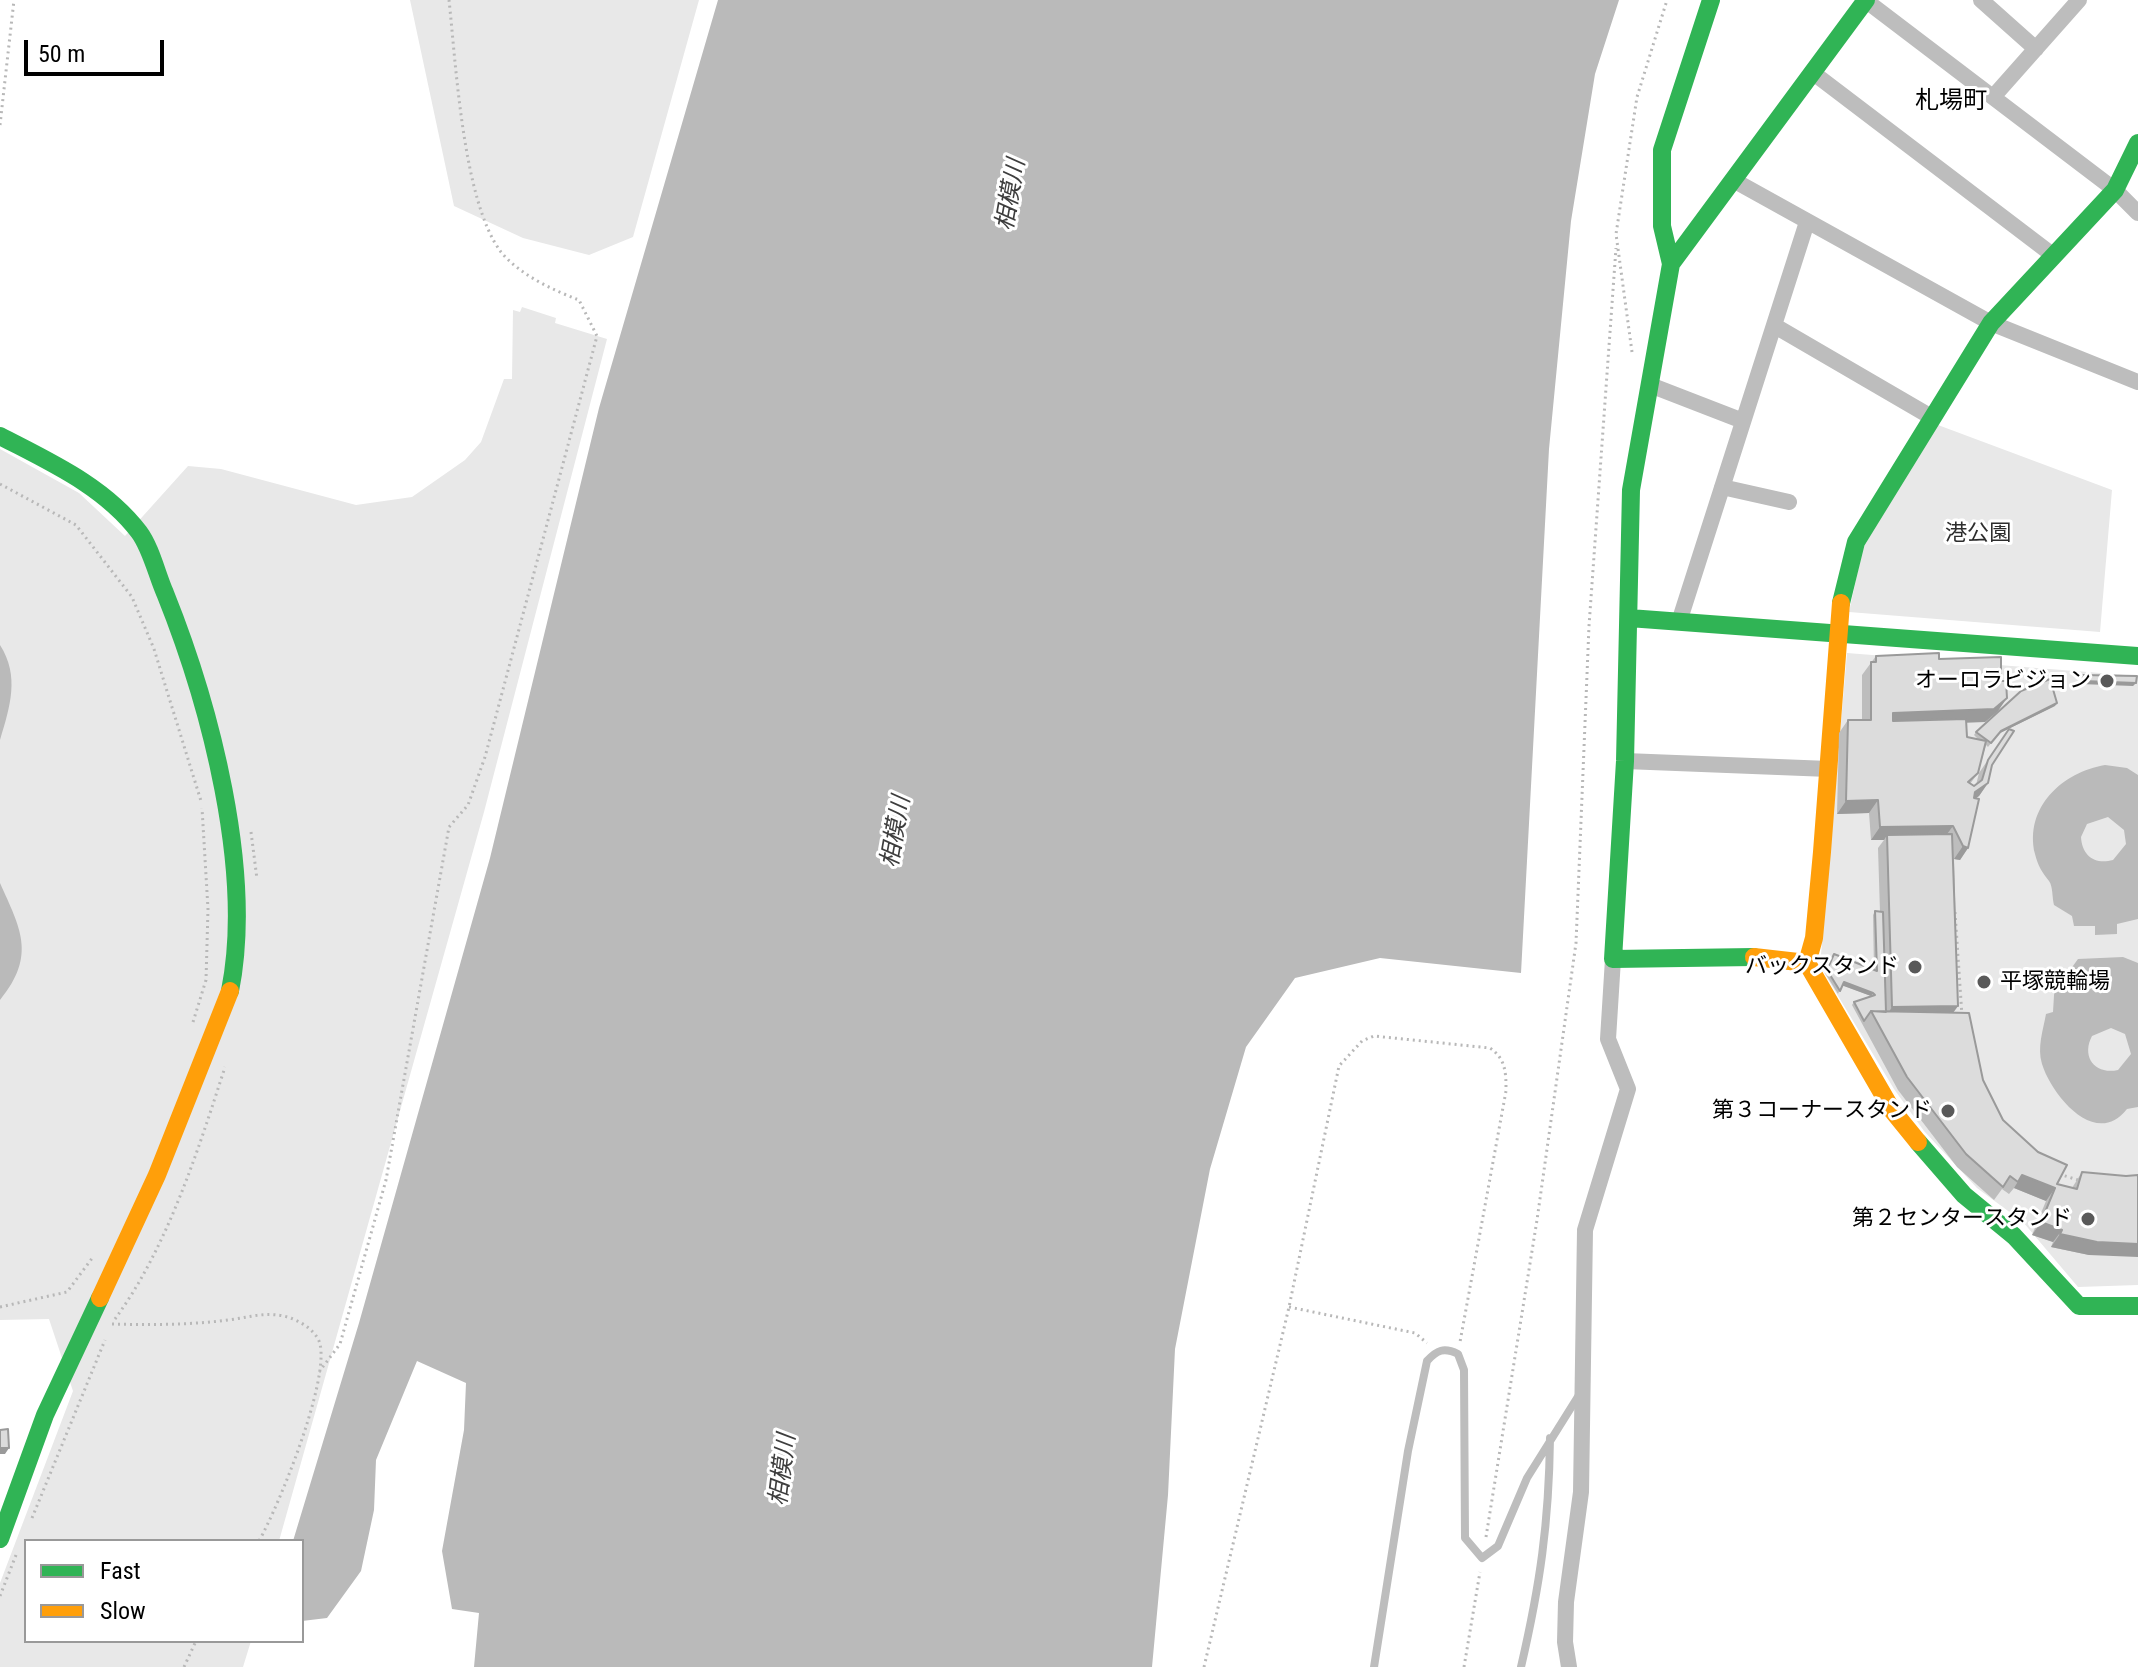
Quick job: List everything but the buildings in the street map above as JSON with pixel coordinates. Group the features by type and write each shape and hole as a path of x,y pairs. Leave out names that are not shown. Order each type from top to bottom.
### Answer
{"street":[{"path":"1569,1667 1566,1616 1581,1492 1580,1394 1585,1230 1628,1089 1608,1039 1625,761 1631,490 1671,264 1662,226 1662,150 1711,0"},
{"path":"1671,264 1866,0 2115,190 2138,213"},
{"path":"1981,0 2036,49"},
{"path":"1993,97 2079,0"},
{"path":"1812,72 2054,256"},
{"path":"2138,143 2115,190 1991,323 1856,542 1844,577 1837,633 1814,938 1807,963 1892,1110 1964,1195 2014,1236 2079,1306 2138,1306"},
{"path":"1735,181 1991,323 2138,382"},
{"path":"1679,622 1807,222"},
{"path":"1775,326 1933,418"},
{"path":"1650,385 1743,421"},
{"path":"0,436 87,482 140,533 192,660 223,792 239,920 231,989 157,1175 45,1415 0,1539"},
{"path":"1722,487 1789,502"},
{"path":"1629,618 2138,656"},
{"path":"1625,761 1829,769"},
{"path":"1613,959 1771,957 1807,963"}],"lane":[{"path":"1374,1667 1408,1451 1427,1361 1434,1354 1448,1349 1458,1354 1464,1370 1465,1538 1482,1558 1498,1546 1527,1478 1550,1435 1580,1394"},
{"path":"1521,1667 1542,1574 1549,1511 1550,1435"}],"path":[{"path":"0,125 14,0"},
{"path":"319,1372 340,1344 386,1180 449,827 468,805 485,757 597,336 579,300 547,288 501,252 474,193 449,0"},
{"path":"1464,1667 1537,1220 1576,943 1589,626 1616,248 1637,97 1667,0"},
{"path":"1616,248 1633,352"},
{"path":"0,484 76,525 132,597 154,649 201,801 208,909 206,980 192,1026"},
{"path":"247,818 256,848 258,891"},
{"path":"1955,906 1963,1020"},
{"path":"1204,1667 1289,1307 1339,1066 1362,1041 1374,1036 1490,1048 1500,1055 1503,1063 1506,1091 1458,1354"},
{"path":"29,1525 112,1324 140,1284 196,1155 227,1061"},
{"path":"2055,1172 2081,1180"},
{"path":"0,1307 67,1292 98,1248"},
{"path":"67,1292 74,1298"},
{"path":"1289,1307 1415,1333 1434,1354"},
{"path":"101,1317 112,1324 158,1326 280,1315 307,1326 320,1343 319,1372 285,1489 260,1539"},
{"path":"0,1596 17,1553"},
{"path":"184,1667 195,1643"}],"green space":[{"path":"410,0 699,0 633,237 589,255 523,238 454,206"},
{"path":"522,307 556,318 555,323 607,339 484,812 280,1539 24,1539 24,1643 250,1643 243,1667 0,1667 0,1583 73,1391 49,1319 0,1320 0,449 79,493 125,536 188,466 221,469 356,505 412,497 465,460 481,442 504,379 512,379 513,310 520,312"},
{"name":"港公園","path":"1938,425 2112,490 2100,632 1849,612 1864,543"},
{"name":"平塚競輪場","path":"1847,653 2138,676 2138,1285 2078,1287 2023,1222 1977,1188 1924,1131 1894,1089 1820,966"}],"water":[{"name":"相模川","path":"718,0 1619,0 1595,74 1571,221 1549,449 1521,973 1380,958 1295,978 1246,1047 1210,1169 1175,1349 1168,1495 1152,1667 474,1667 479,1613 452,1609 442,1551 464,1430 466,1383 417,1361 376,1460 374,1510 361,1571 327,1618 304,1621 304,1539 294,1539 359,1323 490,858 599,408"},
{"path":"0,645 10,668 11,692 0,740"},
{"path":"2105,765 2127,768 2138,775 2138,919 2117,924 2117,934 2095,935 2095,926 2074,926 2072,916 2054,905 2050,883 2040,869 2035,854 2035,821 2041,807 2061,784 2089,769","holes":["2108,817 2124,830 2126,844 2113,860 2095,860 2084,849 2081,837 2087,824"]},
{"path":"0,883 19,928 22,955 11,984 0,1000"},
{"path":"2123,957 2138,963 2138,1107 2127,1109 2115,1120 2102,1123 2089,1121 2065,1103 2047,1077 2041,1058 2046,1014 2053,1012 2055,979 2065,977 2078,959","holes":["2111,1028 2125,1034 2131,1054 2118,1070 2103,1070 2092,1063 2088,1051 2092,1036"]}],"traffic: fast":[{"path":"1711,0 1662,150 1662,226 1671,264 1631,490 1625,761 1613,959 1754,957"},
{"path":"1671,264 1866,0"},
{"path":"1841,603 1856,542 1991,323 2115,190 2138,143"},
{"path":"0,436 75,476 110,501 139,532 150,554 198,686 223,789 232,842 236,894 236,944 230,991"},
{"path":"1629,618 2138,656"},
{"path":"1918,1142 1964,1195 2014,1236 2079,1306 2138,1306"},
{"path":"0,1539 45,1415 100,1298"}],"traffic: slow":[{"path":"1807,963 1814,938 1841,603"},
{"path":"1754,957 1807,963 1892,1110 1918,1142"},
{"path":"100,1298 157,1175 230,991"}],"place":[{"name":"オーロラビジョン","path":"2107,681"},
{"name":"バックスタンド","path":"1915,967"},
{"name":"平塚競輪場","path":"1984,982"},
{"name":"第３コーナースタンド","path":"1948,1111"},
{"name":"第２センタースタンド","path":"2088,1219"}],"district":[{"name":"札場町","path":"1951,102"}]}
